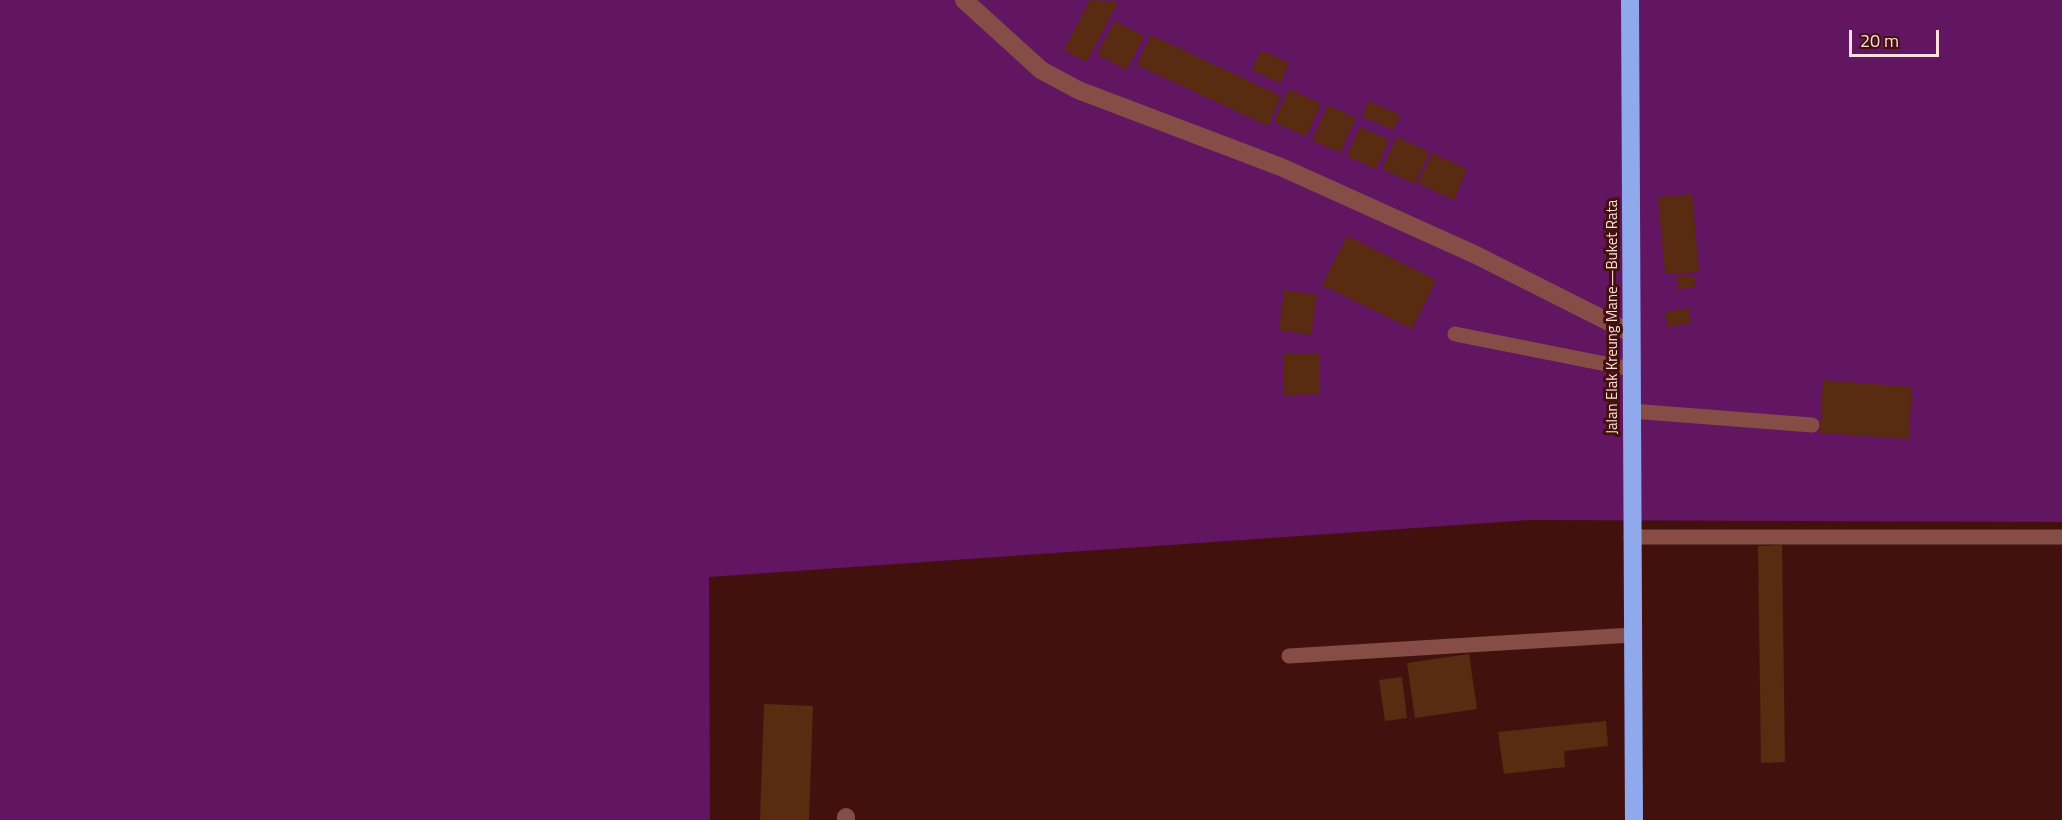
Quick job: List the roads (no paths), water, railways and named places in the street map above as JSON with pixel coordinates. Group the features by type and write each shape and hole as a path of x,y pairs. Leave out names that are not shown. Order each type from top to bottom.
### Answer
{"highway":[{"name":"Jalan Elak Kreung Mane—Buket Rata","path":"1630,0 1634,820"}],"street":[{"path":"964,0 1041,70 1078,90 1281,166 1476,255 1631,333"}],"lane":[{"path":"1455,334 1631,369"},
{"path":"1631,411 1812,425"},
{"path":"1631,537 2062,537"},
{"path":"1289,656 1632,635"}]}
